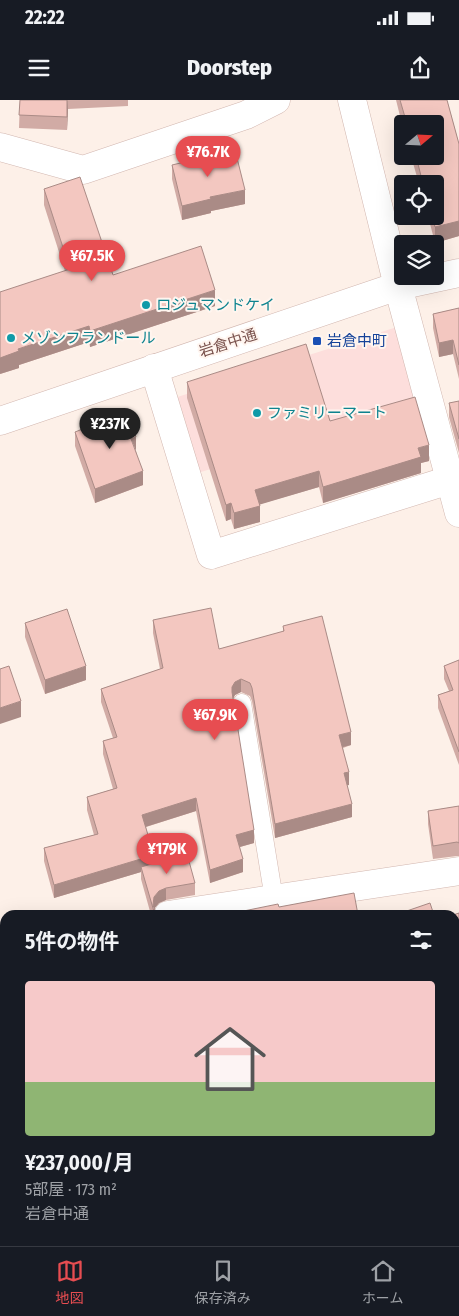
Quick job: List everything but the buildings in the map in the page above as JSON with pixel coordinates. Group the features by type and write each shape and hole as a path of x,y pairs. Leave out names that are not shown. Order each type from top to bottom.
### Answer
{"street":[{"path":"0,147 83,170 246,115 276,100"},
{"path":"352,100 398,286 454,478 459,513"},
{"name":"岩倉中通","path":"0,421 398,286 459,273"},
{"path":"154,368 211,555 454,478"},
{"path":"201,910 459,871"}],"lane":[{"path":"242,703 274,899"}],"shaded area":[{"name":"ファミリーマート","path":"397,327 419,408 194,474 171,399"}],"place":[{"name":"ロジュマンドケイ","path":"146,305"},
{"name":"メゾンフランドール","path":"11,338"},
{"name":"岩倉中町","path":"317,341"},
{"name":"ファミリーマート","path":"257,413"}]}
